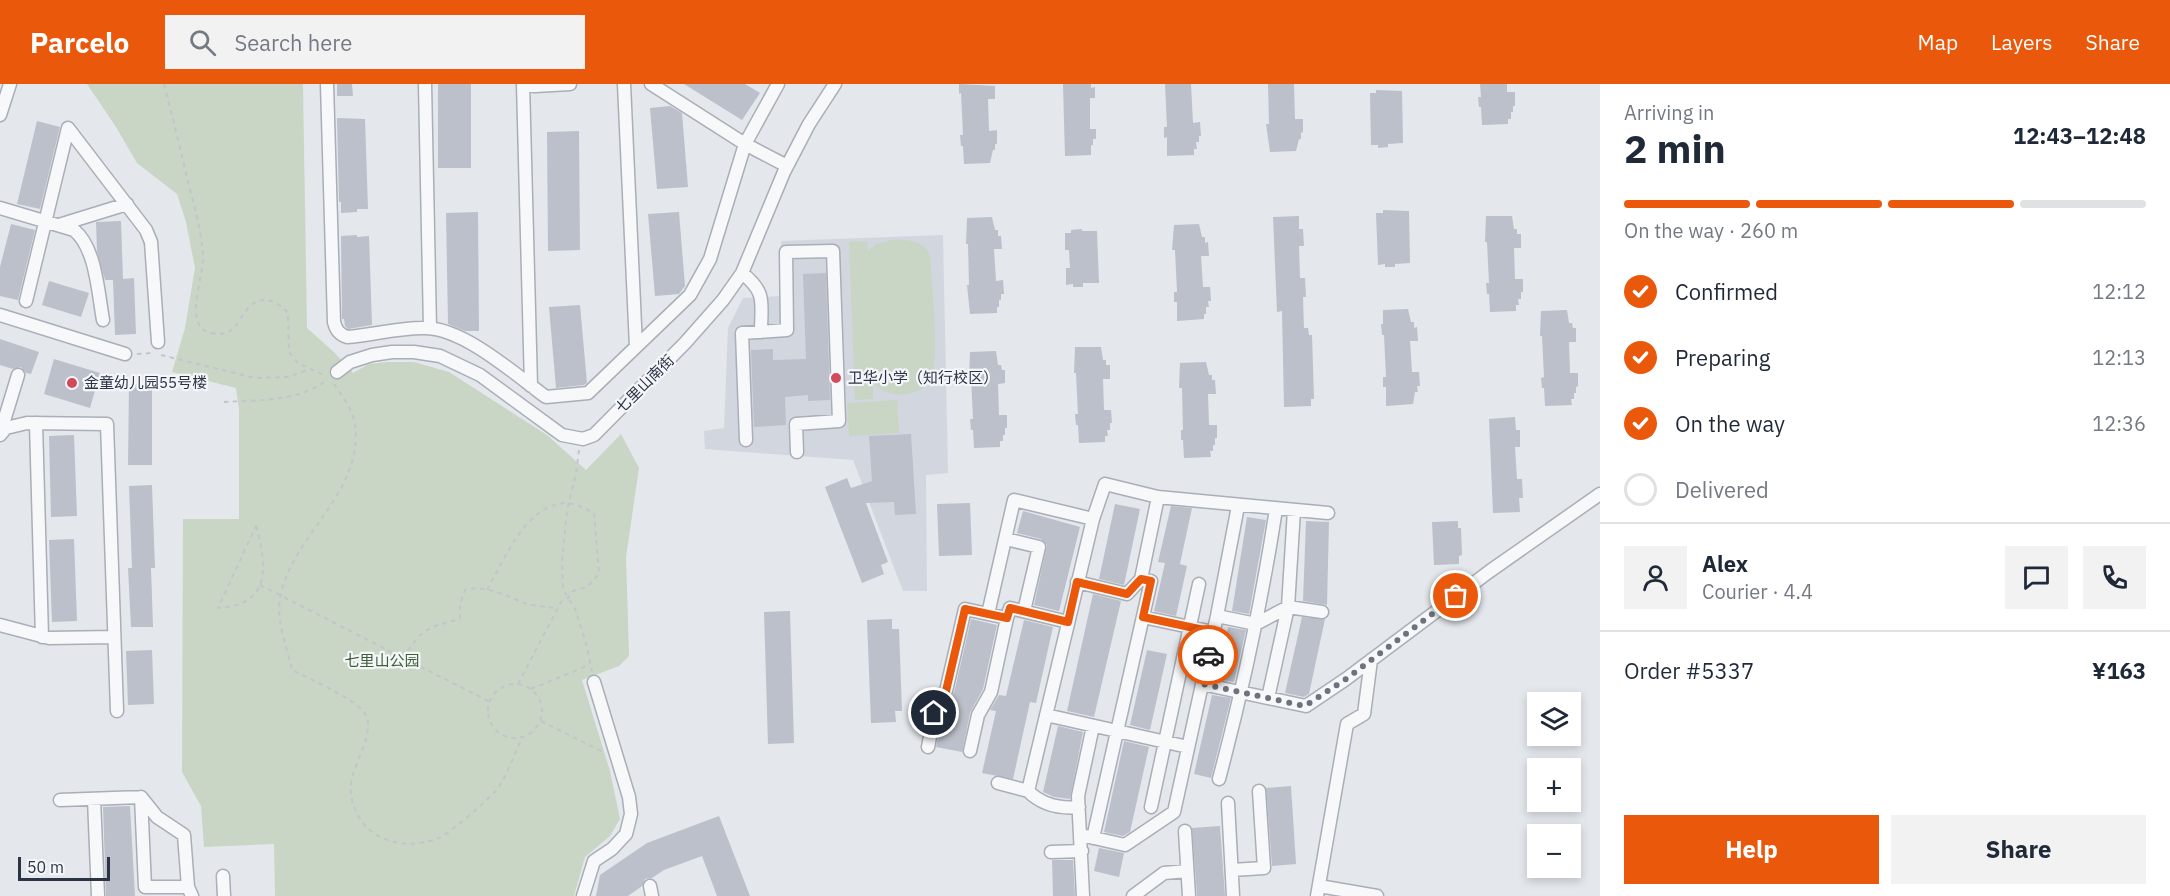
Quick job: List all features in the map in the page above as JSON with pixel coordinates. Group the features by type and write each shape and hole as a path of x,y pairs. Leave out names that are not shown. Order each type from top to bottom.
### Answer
{"street":[{"path":"0,115 10,84"},
{"path":"327,84 336,329 341,335 347,337 404,328 430,328 457,336 486,352 546,397 588,393 690,295 710,259 745,144 778,84"},
{"path":"425,84 430,328"},
{"path":"531,386 523,84 535,86 570,84"},
{"path":"624,84 636,347"},
{"path":"651,84 745,144 787,166"},
{"name":"七里山南街","path":"579,439 594,435 685,344 723,300 742,273 787,166 809,124 835,84"},
{"path":"26,301 68,128 146,230 151,242 158,342"},
{"path":"59,225 127,204"},
{"path":"0,208 74,230 82,236 88,247 103,320"},
{"path":"746,440 742,333 788,330 786,252 833,251 839,421 796,424 797,452"},
{"path":"742,273 755,283 760,294 761,332"},
{"path":"0,315 125,354"},
{"path":"334,375 350,362 372,355 414,352 440,356 480,375 562,435 579,439"},
{"path":"0,435 18,375"},
{"path":"36,423 42,637"},
{"path":"0,435 6,428 14,425 107,424 117,711"},
{"path":"1028,791 1092,519 1105,484 1158,497 1328,513"},
{"path":"1202,684 1305,706 1346,679 1490,571 1600,494"},
{"path":"1077,582 1127,594 1141,579 1158,497"},
{"path":"988,614 1014,500 1092,519"},
{"path":"1081,835 1125,845 1174,812 1217,616 1238,506"},
{"path":"1219,779 1242,693 1276,509"},
{"path":"1268,698 1288,607 1294,510"},
{"path":"1006,538 1039,547 1024,611"},
{"path":"1094,838 1151,581 1141,579"},
{"path":"1150,807 1199,584"},
{"path":"1217,616 1256,624 1288,607 1322,612"},
{"path":"970,751 978,715 991,692 1010,608 1068,622"},
{"path":"928,747 938,696 946,691 965,609 1007,618"},
{"path":"1143,617 1213,632"},
{"path":"0,625 42,637 114,637"},
{"path":"1371,660 1364,714 1347,724 1318,891 1377,896"},
{"path":"583,896 594,861 612,849 626,834 631,814 629,797 594,682"},
{"path":"1046,715 1188,747"},
{"path":"1083,896 1078,796 1093,726"},
{"path":"998,783 1028,791 1038,802 1067,809 1079,807"},
{"path":"1232,870 1264,868 1259,791"},
{"path":"60,800 141,797"},
{"path":"141,797 157,817 184,835 190,891 145,888 141,797"},
{"path":"94,799 98,896"},
{"path":"1228,803 1233,896"},
{"path":"1185,831 1189,896"},
{"path":"1051,852 1082,851"},
{"path":"1133,896 1164,873 1187,871"},
{"path":"223,876 224,896"}],"path":[{"path":"164,84 202,234 203,262 195,313 197,322 202,330 212,334 224,333 234,329 249,307 258,301 268,299 281,305 288,313 289,352 298,363 334,375 355,423 355,446 348,472 335,500 291,564 280,595 278,612 292,670 356,703 366,714 368,728 351,778 351,793 355,811 365,828 383,838 399,843 420,842 439,837 454,828 498,788 522,738"},
{"path":"125,354 155,353 255,378 288,377 311,369"},
{"path":"224,402 278,399 321,385 334,375"},
{"path":"579,439 579,453 569,503 562,563 563,589 575,609 594,682"},
{"path":"487,590 519,533 540,512 556,505 569,503 594,513 599,574 587,587 573,591 557,608 518,684"},
{"path":"256,526 265,568 260,585 246,601 228,608 218,608 256,526"},
{"path":"260,585 490,702"},
{"path":"403,658 418,635 432,627 460,620 460,604 465,590 472,588 487,590 525,603 557,608"},
{"path":"531,689 590,665"},
{"path":"518,684 531,689 537,695 541,704 541,721 530,735 513,739 497,732 488,717 490,702 496,691 504,686 518,684"},
{"path":"541,721 618,759"}],"shaded area":[{"name":"卫华小学（知行校区）","path":"943,235 948,473 926,475 927,591 903,591 853,460 705,449 704,431 724,428 728,328 743,298 783,296 781,241"}],"green space":[{"name":"七里山公园","path":"87,84 303,84 307,328 353,373 369,364 387,362 414,362 449,372 547,435 586,470 621,434 639,468 626,557 629,656 619,666 582,680 610,771 620,819 610,836 585,857 574,896 275,896 274,844 204,847 201,806 182,772 183,519 239,519 239,409 236,388 172,372 185,328 195,268 186,222 177,194 137,163"},
{"path":"891,240 908,240 919,243 930,255 935,339 933,370 926,385 914,393 893,394 873,383 873,399 855,400 849,242 867,241 868,251 876,244"},
{"path":"897,400 899,433 849,436 847,403"}],"building":[{"path":"337,84 352,84 353,96 337,96"},
{"path":"438,84 471,84 471,168 438,168"},
{"path":"684,84 745,84 760,93 742,120"},
{"path":"959,84 995,86 995,99 988,99 989,131 997,130 997,144 995,144 990,163 964,164 960,135 963,135"},
{"path":"1063,84 1091,84 1091,88 1095,87 1095,98 1090,98 1090,129 1096,129 1096,139 1093,139 1093,145 1091,145 1091,155 1065,156"},
{"path":"1165,84 1191,84 1193,123 1200,122 1201,136 1199,136 1199,142 1196,142 1197,149 1194,149 1194,155 1167,156 1167,137 1164,138 1164,127 1167,127"},
{"path":"1268,84 1294,84 1295,119 1303,119 1303,132 1296,151 1270,152 1266,124 1269,124"},
{"path":"1480,84 1507,84 1507,92 1515,92 1515,106 1513,106 1508,124 1482,125 1478,97 1481,97"},
{"path":"1376,90 1402,91 1403,143 1388,144 1388,147 1378,148 1378,145 1371,145 1370,93 1376,93"},
{"path":"670,106 682,113 688,187 657,189 650,108"},
{"path":"337,118 365,119 368,209 341,213"},
{"path":"37,121 60,127 40,209 17,204"},
{"path":"579,131 580,250 548,251 547,132"},
{"path":"1383,210 1409,211 1410,263 1395,264 1395,267 1385,267 1385,264 1378,265 1376,213 1383,213"},
{"path":"478,212 479,331 465,331 448,324 446,213"},
{"path":"679,212 685,286 679,294 655,296 648,214"},
{"path":"1299,216 1299,229 1303,229 1304,246 1299,246 1300,278 1305,278 1304,328 1308,328 1309,335 1312,335 1314,399 1311,399 1311,406 1284,407 1282,311 1277,312 1273,217"},
{"path":"1486,216 1512,216 1514,229 1517,229 1517,234 1521,234 1521,248 1514,248 1515,279 1523,279 1523,292 1521,292 1521,299 1518,299 1519,305 1516,305 1516,311 1490,312 1486,283 1489,283 1487,242 1485,242"},
{"path":"992,217 995,230 998,230 998,236 1001,236 1002,249 994,249 996,281 1003,280 1004,294 1001,294 997,313 970,314 967,285 969,285 967,218"},
{"path":"121,221 123,279 134,278 136,334 115,335 113,280 105,280 97,251 96,222"},
{"path":"11,224 35,230 18,300 0,296 0,267"},
{"path":"1199,224 1202,237 1205,237 1205,243 1208,242 1209,256 1201,256 1203,287 1210,287 1211,301 1208,301 1209,307 1206,307 1204,319 1177,321 1177,302 1174,302 1174,292 1177,292 1175,250 1172,250 1174,225"},
{"path":"1082,229 1082,231 1097,231 1099,283 1083,283 1083,287 1073,287 1073,284 1066,285 1066,268 1070,268 1069,250 1065,250 1065,233"},
{"path":"357,235 357,237 369,236 372,325 348,329 342,319 341,236"},
{"path":"826,273 830,400 808,401 808,395 785,397 786,425 754,427 751,350 773,349 773,360 806,359 803,274"},
{"path":"49,281 89,293 81,317 42,305"},
{"path":"580,305 587,383 556,388 549,307"},
{"path":"1408,309 1411,322 1414,322 1414,328 1417,327 1418,341 1410,341 1412,372 1419,372 1420,386 1417,386 1418,392 1415,392 1413,404 1386,406 1386,387 1383,387 1383,377 1386,377 1384,335 1382,335 1381,324 1383,324 1383,310"},
{"path":"1567,310 1569,323 1576,328 1576,342 1569,342 1570,373 1578,373 1578,386 1574,399 1571,399 1572,405 1545,406 1541,378 1544,377 1542,336 1540,336 1541,311"},
{"path":"0,339 39,352 31,374 26,373 21,367 13,369 0,365"},
{"path":"1075,347 1101,347 1103,360 1106,360 1106,365 1110,365 1110,379 1103,379 1104,410 1111,410 1112,423 1110,423 1110,430 1107,430 1108,436 1105,436 1105,442 1079,443 1075,414 1078,414 1076,373 1074,373"},
{"path":"996,351 998,365 1005,370 1005,383 998,384 999,415 1007,415 1007,428 1005,428 1003,441 1000,441 1000,447 974,448 970,419 973,419 971,378 969,378 970,352"},
{"name":"金童幼儿园55号楼","path":"54,359 100,373 90,408 44,394"},
{"path":"1206,362 1209,375 1212,375 1212,380 1215,380 1216,394 1208,394 1209,425 1217,425 1217,438 1215,438 1213,451 1210,451 1211,457 1184,458 1183,440 1181,440 1181,430 1183,430 1182,388 1179,388 1180,363"},
{"path":"129,384 152,384 152,465 128,465"},
{"path":"1515,417 1516,430 1520,430 1520,447 1515,447 1517,479 1522,479 1523,498 1519,498 1520,512 1493,513 1489,419"},
{"path":"911,434 916,514 895,515 894,502 866,503 888,562 881,565 884,574 862,583 825,487 847,478 851,488 872,481 869,436"},
{"path":"74,435 77,516 51,517 49,436"},
{"path":"152,485 155,568 151,568 153,627 131,627 128,568 132,568 129,486"},
{"path":"970,503 972,555 939,556 937,504"},
{"path":"1115,504 1140,509 1124,585 1099,579"},
{"path":"1171,506 1192,508 1180,564 1187,566 1176,616 1154,611 1165,563 1158,562"},
{"path":"1023,511 1080,527 1059,611 1034,605 1047,545 1041,539 1017,533"},
{"path":"1247,517 1266,520 1249,614 1232,611"},
{"path":"1306,521 1329,522 1327,605 1303,601"},
{"path":"1458,521 1458,528 1461,528 1462,555 1459,556 1459,564 1434,565 1432,522"},
{"path":"74,539 77,621 52,622 49,540"},
{"path":"1093,594 1121,601 1094,717 1067,711"},
{"path":"790,611 794,743 768,744 764,612"},
{"path":"1302,617 1325,619 1309,694 1304,697 1285,693"},
{"path":"892,619 892,629 899,629 902,711 895,711 896,722 871,723 867,620"},
{"path":"971,619 997,625 983,689 970,713 962,752 936,747 945,701 949,700 954,693"},
{"path":"1024,620 1053,627 1036,703 1030,702 1013,779 982,773 996,711 990,710 999,695 1006,696"},
{"path":"1228,627 1246,630 1234,682 1217,679"},
{"path":"152,650 154,704 128,705 126,651"},
{"path":"1147,650 1167,654 1150,730 1130,725"},
{"path":"1212,695 1231,698 1211,778 1194,774"},
{"path":"1058,726 1083,732 1070,799 1054,797 1043,792"},
{"path":"1124,741 1149,747 1130,832 1123,836 1104,832"},
{"path":"1291,786 1296,864 1272,866 1266,788"},
{"path":"130,806 135,896 106,896 103,807"},
{"path":"719,816 750,896 717,896 702,856 645,879 642,886 628,896 596,896 600,875 647,843"},
{"path":"1220,826 1225,896 1197,896 1192,828"},
{"path":"1099,848 1124,853 1119,877 1094,871"},
{"path":"1052,860 1073,860 1075,896 1053,896"}],"way so far":[{"path":"1208,655 1202,684 1305,706 1346,679 1456,596"}],"place":[{"name":"卫华小学（知行校区）","path":"836,378"},
{"name":"金童幼儿园55号楼","path":"72,383"}],"route":[{"path":"934,713 938,696 946,691 965,609 1007,618 1010,608 1068,622 1077,582 1127,594 1141,579 1151,581 1143,617 1213,632 1208,655"}]}
